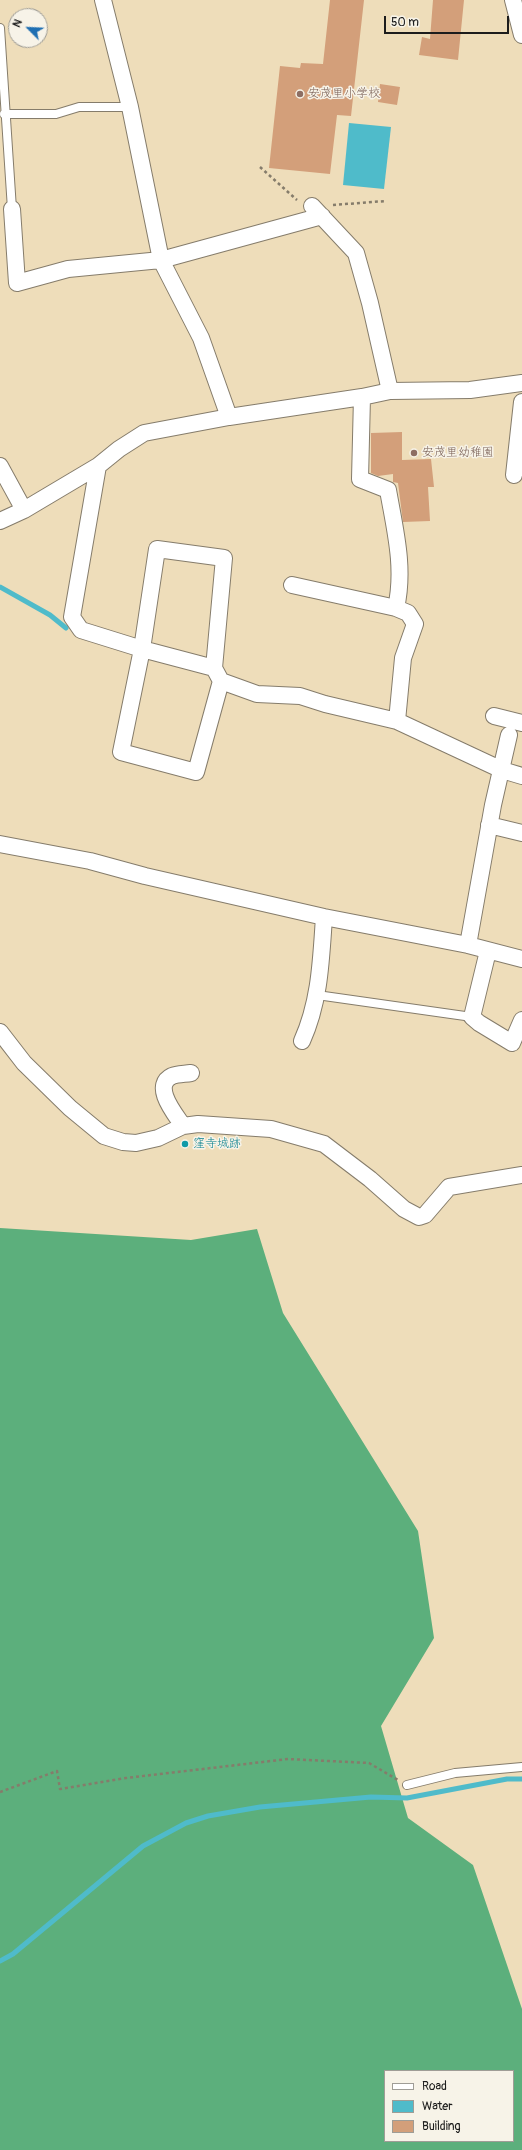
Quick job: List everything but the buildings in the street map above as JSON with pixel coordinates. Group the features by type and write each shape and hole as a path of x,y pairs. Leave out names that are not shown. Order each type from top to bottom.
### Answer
{"street":[{"path":"103,0 130,107 161,260 201,338 229,417"},
{"path":"513,0 522,36"},
{"path":"12,209 17,282 68,268 161,260 317,211 356,253 370,302 390,391"},
{"path":"0,521 24,510 98,466 119,449 144,433 229,417 362,397 390,391 470,390 522,383"},
{"path":"362,397 360,479 388,490 400,562 400,588 396,608"},
{"path":"514,475 522,402"},
{"path":"0,466 24,510"},
{"path":"98,466 72,617 81,630 217,674 257,694 300,696 325,704 397,721 502,770 521,771"},
{"path":"157,549 224,558 217,674 196,772 122,752 142,650 157,549"},
{"path":"292,585 408,612 415,624 403,658 397,721"},
{"path":"494,716 522,723"},
{"path":"468,945 489,825 509,736"},
{"path":"489,825 522,833"},
{"path":"0,844 90,861 324,916 468,945 522,960"},
{"path":"302,1041 310,1023 318,995 324,916"},
{"path":"488,951 472,1017 479,1023 512,1043 522,1020"},
{"path":"0,1032 24,1063 70,1108 104,1136 123,1142 136,1143 158,1138 183,1126 198,1124 271,1129 324,1144 370,1179 404,1209 419,1217 425,1215 449,1187 522,1175"},
{"path":"183,1126 165,1099 164,1087 167,1080 172,1076 191,1073"}],"lane":[{"path":"0,28 4,114 12,209"},
{"path":"4,114 56,114 79,107 130,107"},
{"path":"318,995 472,1017"},
{"path":"407,1785 455,1773 522,1767"}],"path":[{"path":"260,166 278,181 295,199 317,211 386,201"},
{"path":"0,1792 57,1770 60,1789 126,1778 288,1760 369,1763 407,1785"}],"green space":[{"path":"0,1228 191,1240 257,1229 283,1313 418,1531 434,1638 381,1726 408,1818 473,1865 522,2009 522,2150 0,2150"}],"water":[{"path":"349,123 391,127 384,189 343,185"}],"waterway":[{"path":"0,587 50,615 66,628"},
{"path":"0,1961 13,1954 143,1846 186,1823 208,1816 260,1807 371,1797 407,1798 507,1779 522,1779"}],"place":[{"name":"安茂里小学校","path":"300,94"},
{"name":"安茂里幼稚園","path":"414,453"},
{"name":"窪寺城跡","path":"185,1144"}]}
